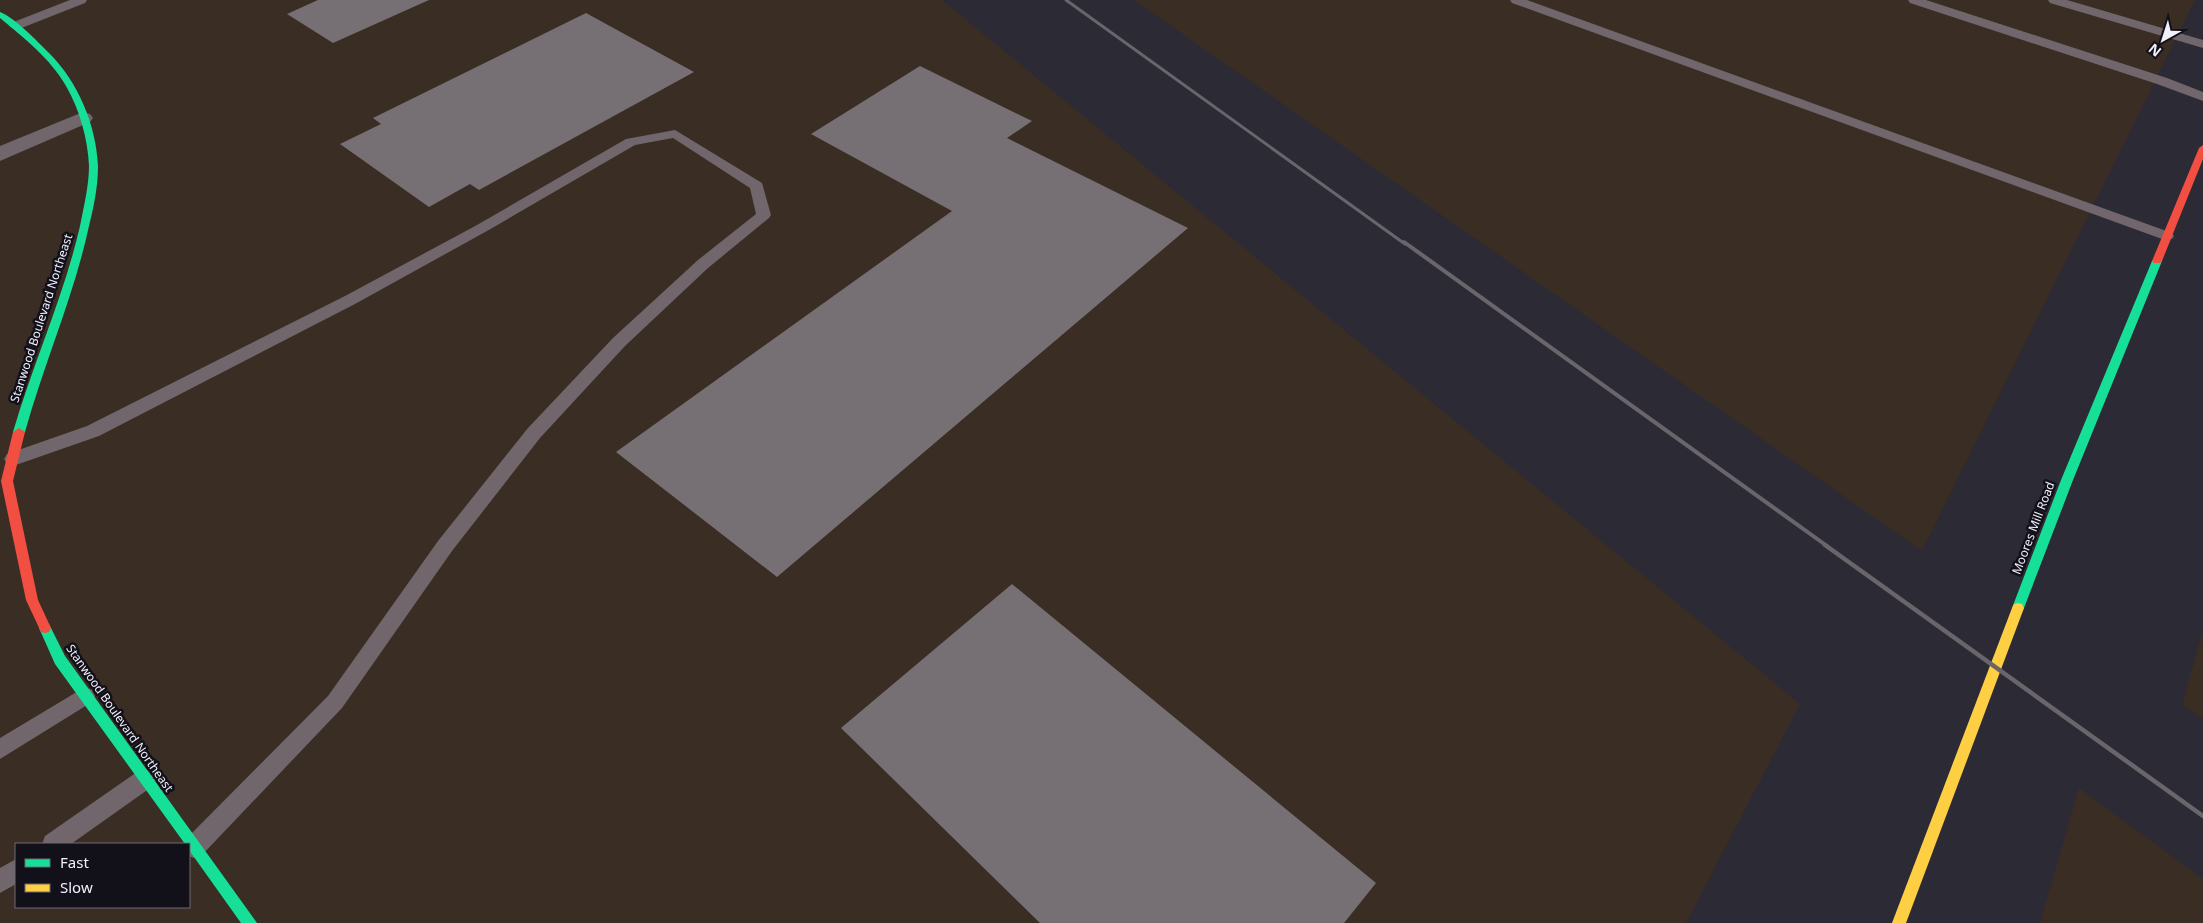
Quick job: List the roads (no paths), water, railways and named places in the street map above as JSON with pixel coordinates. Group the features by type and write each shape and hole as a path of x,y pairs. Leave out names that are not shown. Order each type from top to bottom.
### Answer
{"street":[{"name":"Stanwood Boulevard Northeast","path":"0,14 41,48 71,87 89,135 92,174 83,233 61,307 28,396 8,481 32,600 60,660 250,923"},
{"path":"0,154 83,118"},
{"name":"Moores Mill Road","path":"1899,923 2067,480 2166,236 2197,177 2203,148"}],"lane":[{"path":"15,26 81,0"},
{"path":"1516,0 2166,236"},
{"path":"1914,0 2162,81 2203,97"},
{"path":"2054,0 2203,44"},
{"path":"13,459 93,431 350,300 482,228 632,142 675,134 757,186 764,215 703,264 619,342 534,433 444,546 335,702 194,847"},
{"path":"0,749 85,696"},
{"path":"54,843 145,778"},
{"path":"0,882 15,871"}],"railway":[{"path":"1066,0 1405,244"},
{"path":"1404,242 1827,546"},
{"path":"1825,545 2203,816"}]}
